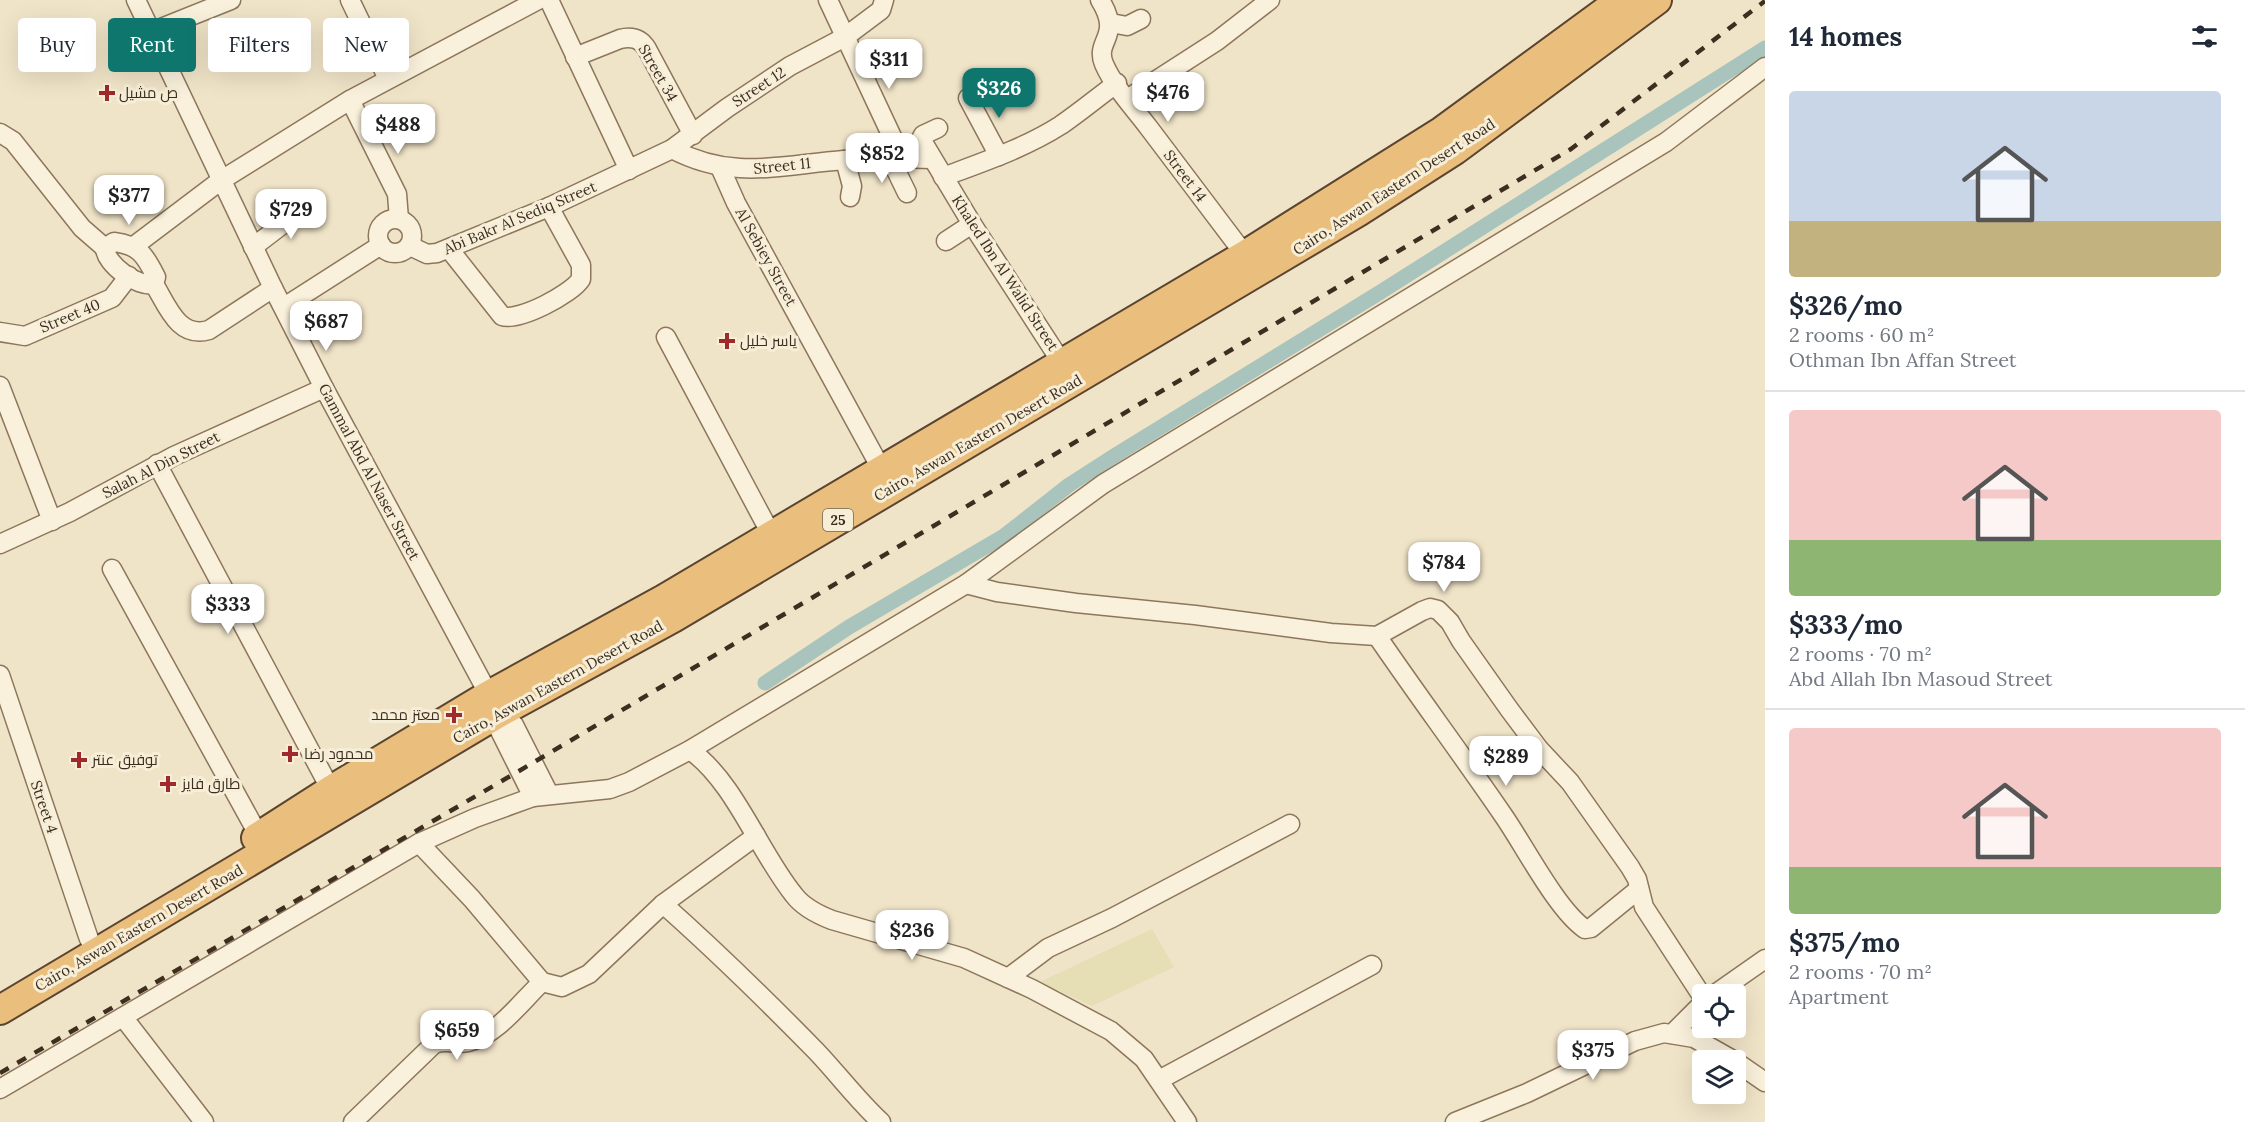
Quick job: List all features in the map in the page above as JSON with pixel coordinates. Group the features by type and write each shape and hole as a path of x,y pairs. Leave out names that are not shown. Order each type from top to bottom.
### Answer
{"highway":[{"name":"Cairo, Aswan Eastern Desert Road","path":"0,989 259,836 331,789 494,704 673,618 1254,276 1445,156 1536,78 1621,0"},
{"name":"Cairo, Aswan Eastern Desert Road","path":"0,1010 664,599 883,472 1245,255 1442,132 1536,78 1657,0"}],"street":[{"name":"Gammal Abd Al Naser Street","path":"136,0 144,18"},
{"path":"186,18 231,0"},
{"path":"350,0 388,79"},
{"path":"134,246 220,181 350,100 538,0"},
{"path":"549,0 629,170"},
{"path":"828,0 896,158 907,193"},
{"name":"Street 12","path":"629,170 672,149 727,108 790,66 844,37 880,10 884,0"},
{"path":"1100,0 1111,23 1127,26 1141,19"},
{"path":"1127,99 1217,41 1270,0"},
{"name":"Street 14","path":"1111,23 1102,57 1104,63 1127,99 1245,255"},
{"name":"Street 34","path":"576,57 626,37 638,40 647,49 693,135"},
{"path":"0,1089 419,843 475,818 541,795 586,793 610,789 629,782 690,750 966,584 1103,484 1666,142 1765,66"},
{"name":"Gammal Abd Al Naser Street","path":"170,72 220,181 324,388 494,704 514,725 541,795"},
{"path":"943,177 999,156 1061,125 1117,83"},
{"path":"968,98 999,156"},
{"path":"350,100 398,194 399,219 412,230 410,246 401,253 395,254 385,250 378,235 387,221 399,219"},
{"name":"Khaled Ibn Al Walid Street","path":"938,128 921,136 932,159 1062,363"},
{"path":"0,133 13,141 82,228 105,248 106,256 129,276 147,285 154,284"},
{"name":"Street 11","path":"672,149 696,160 720,167 763,169 845,160 932,159"},
{"path":"845,160 852,186 850,197"},
{"name":"Al Sebiey Street","path":"720,167 736,203 883,472"},
{"name":"Abi Bakr Al Sediq Street","path":"410,246 427,254 437,254 549,207 629,170"},
{"path":"253,247 308,205"},
{"path":"449,249 502,316 512,318 525,314 570,290 581,279 581,265 549,207"},
{"path":"945,241 972,224"},
{"path":"105,248 114,242 134,246 146,258 154,274 154,284 177,323 192,332 200,333 209,330 273,288"},
{"path":"284,308 381,245"},
{"name":"Street 40","path":"0,332 25,336 58,322 112,298 129,276"},
{"path":"666,337 772,536"},
{"path":"0,386 52,521"},
{"name":"Salah Al Din Street","path":"0,544 52,521 157,464 324,388"},
{"path":"157,464 331,789"},
{"path":"112,570 259,836"},
{"path":"966,584 997,592 1076,603 1195,615 1331,633 1377,636 1422,611 1434,608 1441,612 1539,749 1570,782 1630,867 1648,914 1694,984"},
{"path":"1377,636 1503,815 1562,905 1580,925 1585,929 1590,928 1639,889"},
{"name":"Street 4","path":"0,675 88,939"},
{"path":"690,750 710,767 795,897 819,915 964,958 1008,978 1120,1037 1144,1059 1186,1122"},
{"path":"1008,978 1048,948 1112,918 1290,824"},
{"path":"419,843 472,899 542,982 562,987 589,974 663,904 756,836"},
{"path":"663,904 723,958 819,1054 853,1095 881,1122"},
{"path":"1730,984 1765,959"},
{"path":"1159,1080 1372,965"},
{"path":"354,1122 435,1044 444,1041 469,1042 490,1031 542,982"},
{"path":"1672,1034 1692,1014"},
{"path":"123,1017 197,1120"},
{"path":"1455,1122 1473,1118 1635,1041 1664,1033 1694,1038 1715,1050"},
{"path":"1746,1069 1765,1082"}],"shaded area":[{"path":"1152,929 1174,967 1092,1006 1042,981"}],"waterway":[{"path":"765,683 849,627 1004,536 1069,485 1114,456 1379,293 1765,48"}],"railway":[{"path":"0,1073 519,771 1571,149 1765,1"}],"place":[{"name":"ص مشيل","path":"107,93"},
{"name":"ياسر خليل","path":"727,341"},
{"name":"معتز محمد","path":"454,715"},
{"name":"محمود رضا","path":"290,754"},
{"name":"توفيق عنتر","path":"79,760"},
{"name":"طارق فايز","path":"168,784"}]}
